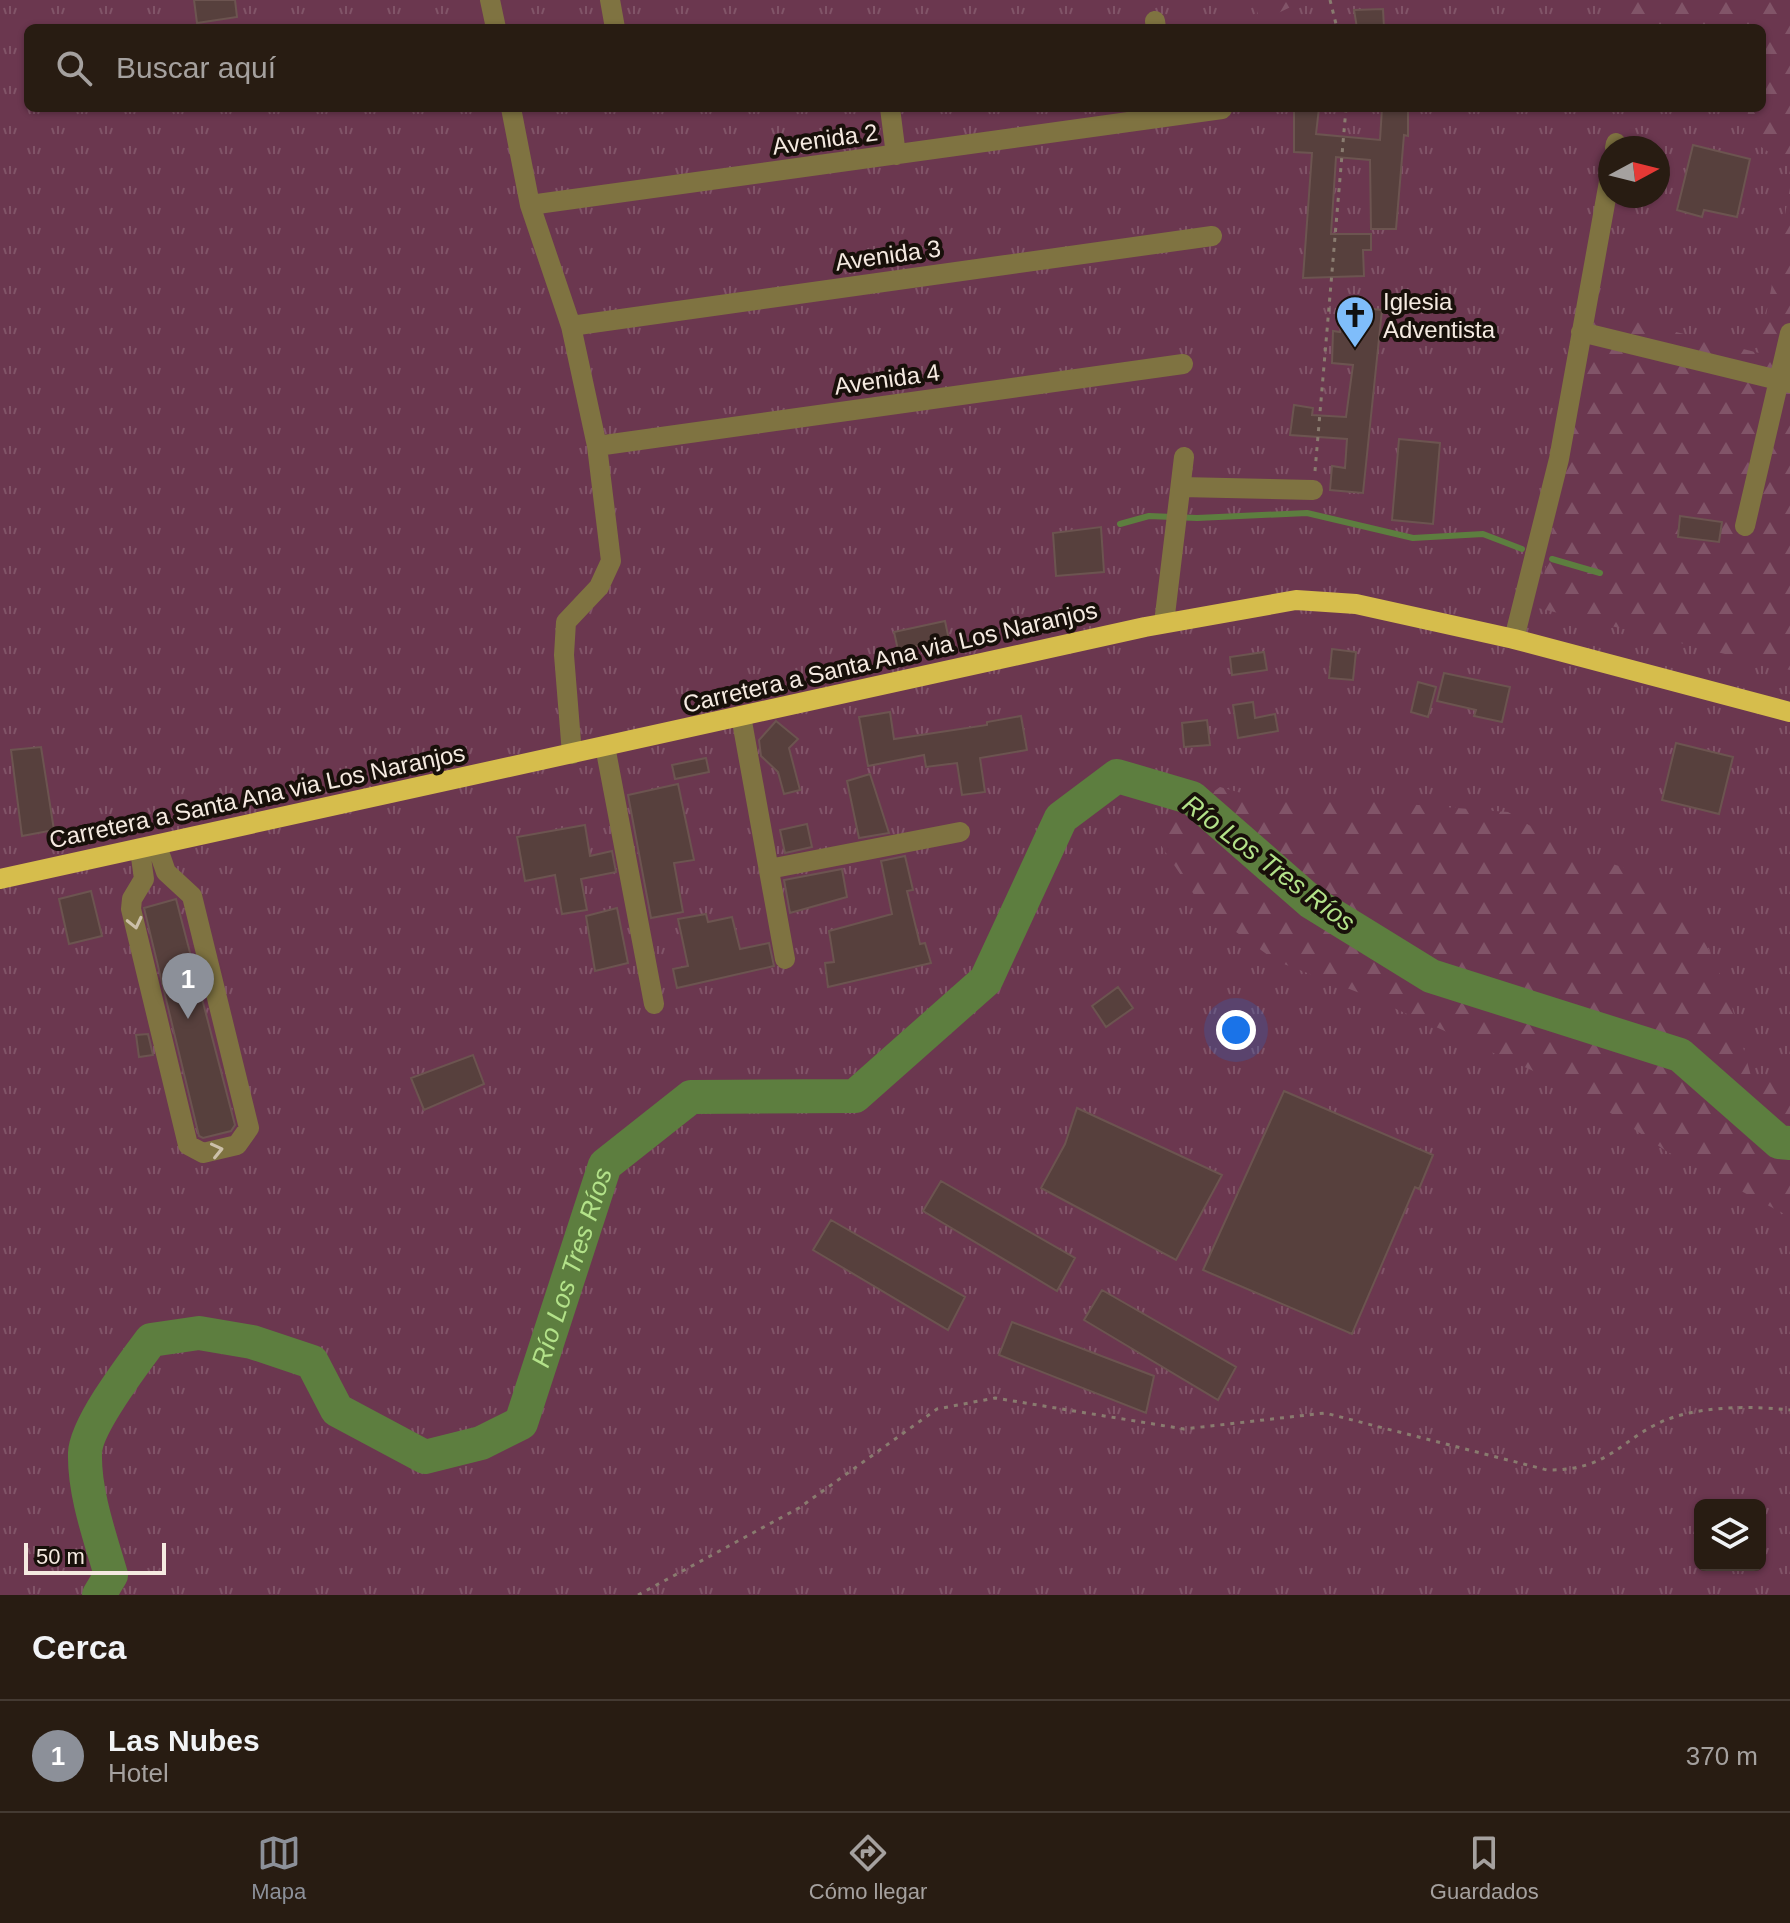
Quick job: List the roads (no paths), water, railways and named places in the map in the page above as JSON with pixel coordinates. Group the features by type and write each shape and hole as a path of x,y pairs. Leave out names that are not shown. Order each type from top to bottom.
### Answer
{"main road":[{"name":"Carretera a Santa Ana via Los Naranjos","path":"0,879 1256,605 1326,600 1514,639 1790,712"}],"street":[{"path":"490,0 495,24"},
{"path":"610,0 614,24"},
{"path":"512,112 530,205 571,326 597,446 611,561 599,587 566,622 564,655 572,754"},
{"path":"891,112 896,155"},
{"name":"Avenida 2","path":"530,205 896,155 1167,112"},
{"path":"1514,639 1553,489 1604,208"},
{"name":"Avenida 3","path":"571,326 1212,236"},
{"path":"1581,332 1784,381"},
{"path":"1745,526 1784,381 1790,333"},
{"name":"Avenida 4","path":"597,446 1183,364"},
{"path":"1164,623 1184,457"},
{"path":"1181,487 1313,490"},
{"path":"741,716 785,959"},
{"path":"605,746 654,1004"},
{"path":"769,869 960,832"},
{"path":"148,848 166,872 192,896 249,1128 237,1145 203,1153 188,1145 131,909 132,899 144,879 148,848"}],"waterway":[{"path":"1120,524 1149,516 1197,518 1307,513 1413,538 1483,534 1522,549"},
{"path":"1552,559 1600,573"},
{"name":"Río Los Tres Ríos","path":"99,1595 111,1575 87,1484 87,1441 112,1395 151,1340 199,1333 252,1342 312,1362 337,1410 425,1457 481,1443 521,1423 605,1165 691,1097 855,1096 986,980 1061,818 1117,776 1192,798 1311,902 1431,976 1680,1055 1779,1142 1790,1143"}],"place":[{"name":"Iglesia Adventista","path":"1355,349"},
{"name":"Las Nubes","path":"188,1019"}]}
